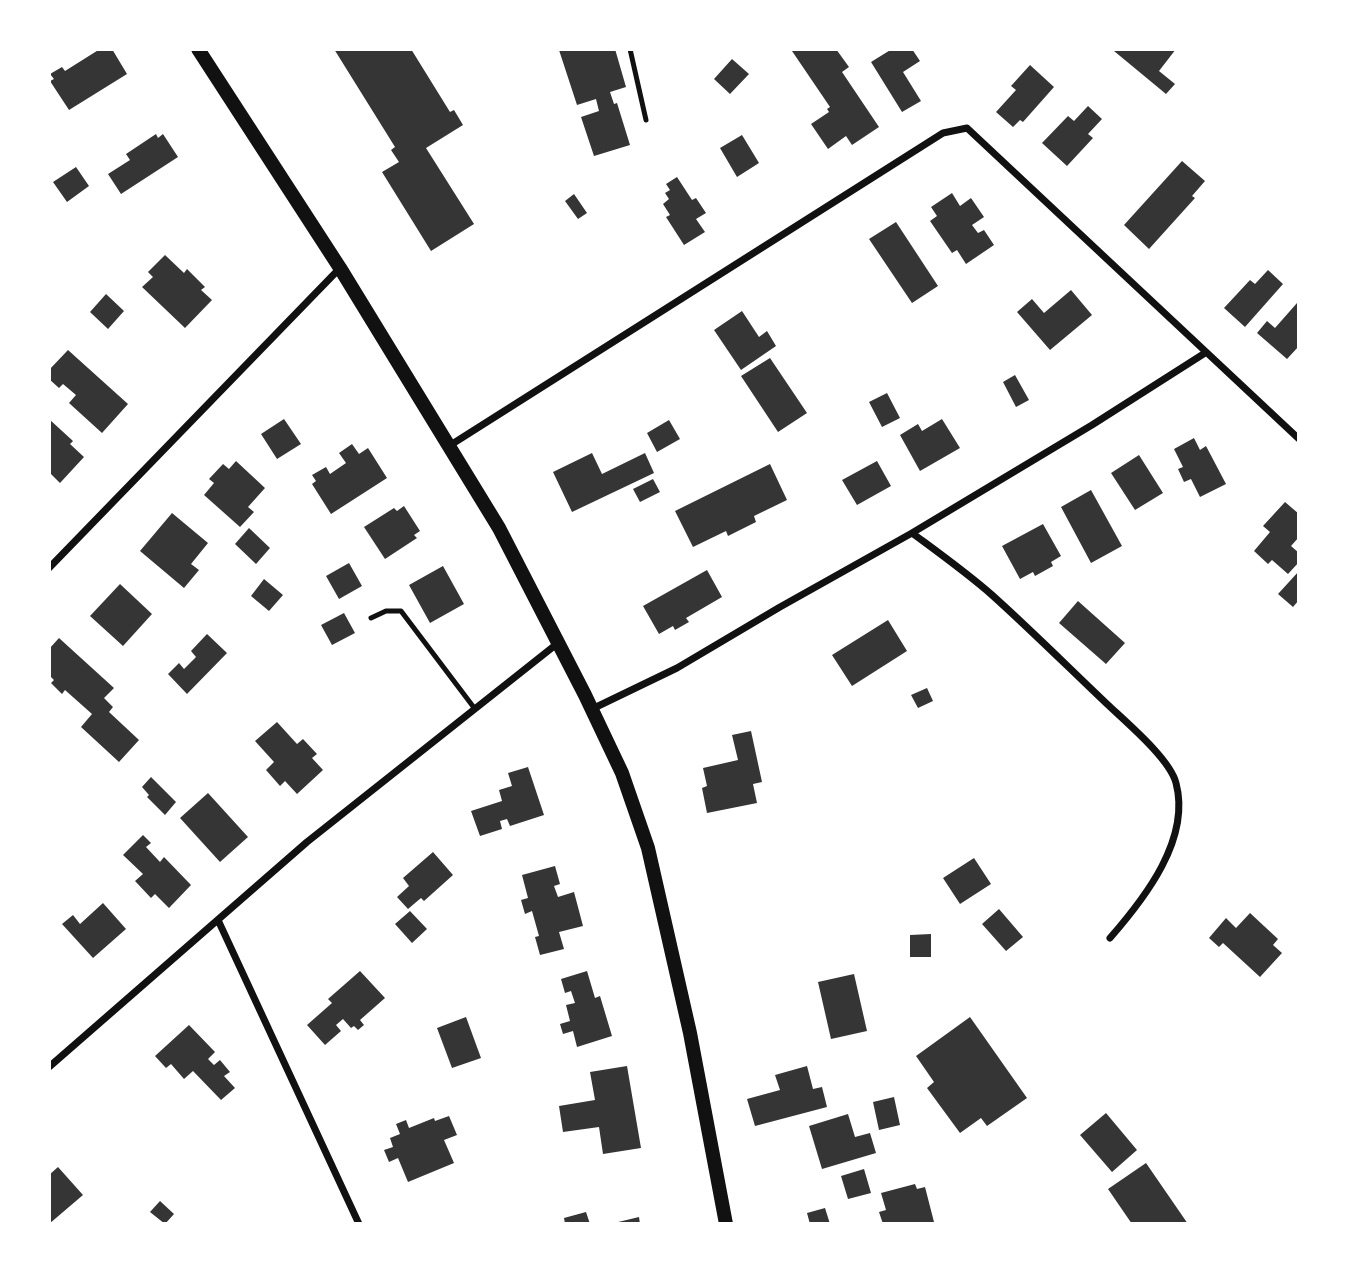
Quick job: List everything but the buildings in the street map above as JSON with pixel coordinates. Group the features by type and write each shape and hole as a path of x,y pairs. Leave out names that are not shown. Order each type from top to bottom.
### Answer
{"main road":[{"path":"198,49 340,268 499,527 622,773 648,848 690,1033 726,1224"}],"street":[{"path":"448,446 943,133 967,128 1299,439"},
{"path":"49,568 340,268"},
{"path":"592,709 677,668 912,533 1092,425 1205,353"},
{"path":"912,533 990,593 1159,755 1176,781 1179,801 1178,826 1172,849 1132,913 1110,938"},
{"path":"49,1066 307,842 558,643"},
{"path":"218,920 359,1224"}],"lane":[{"path":"630,49 646,120"},
{"path":"371,618 386,611 401,611 475,709"}]}
